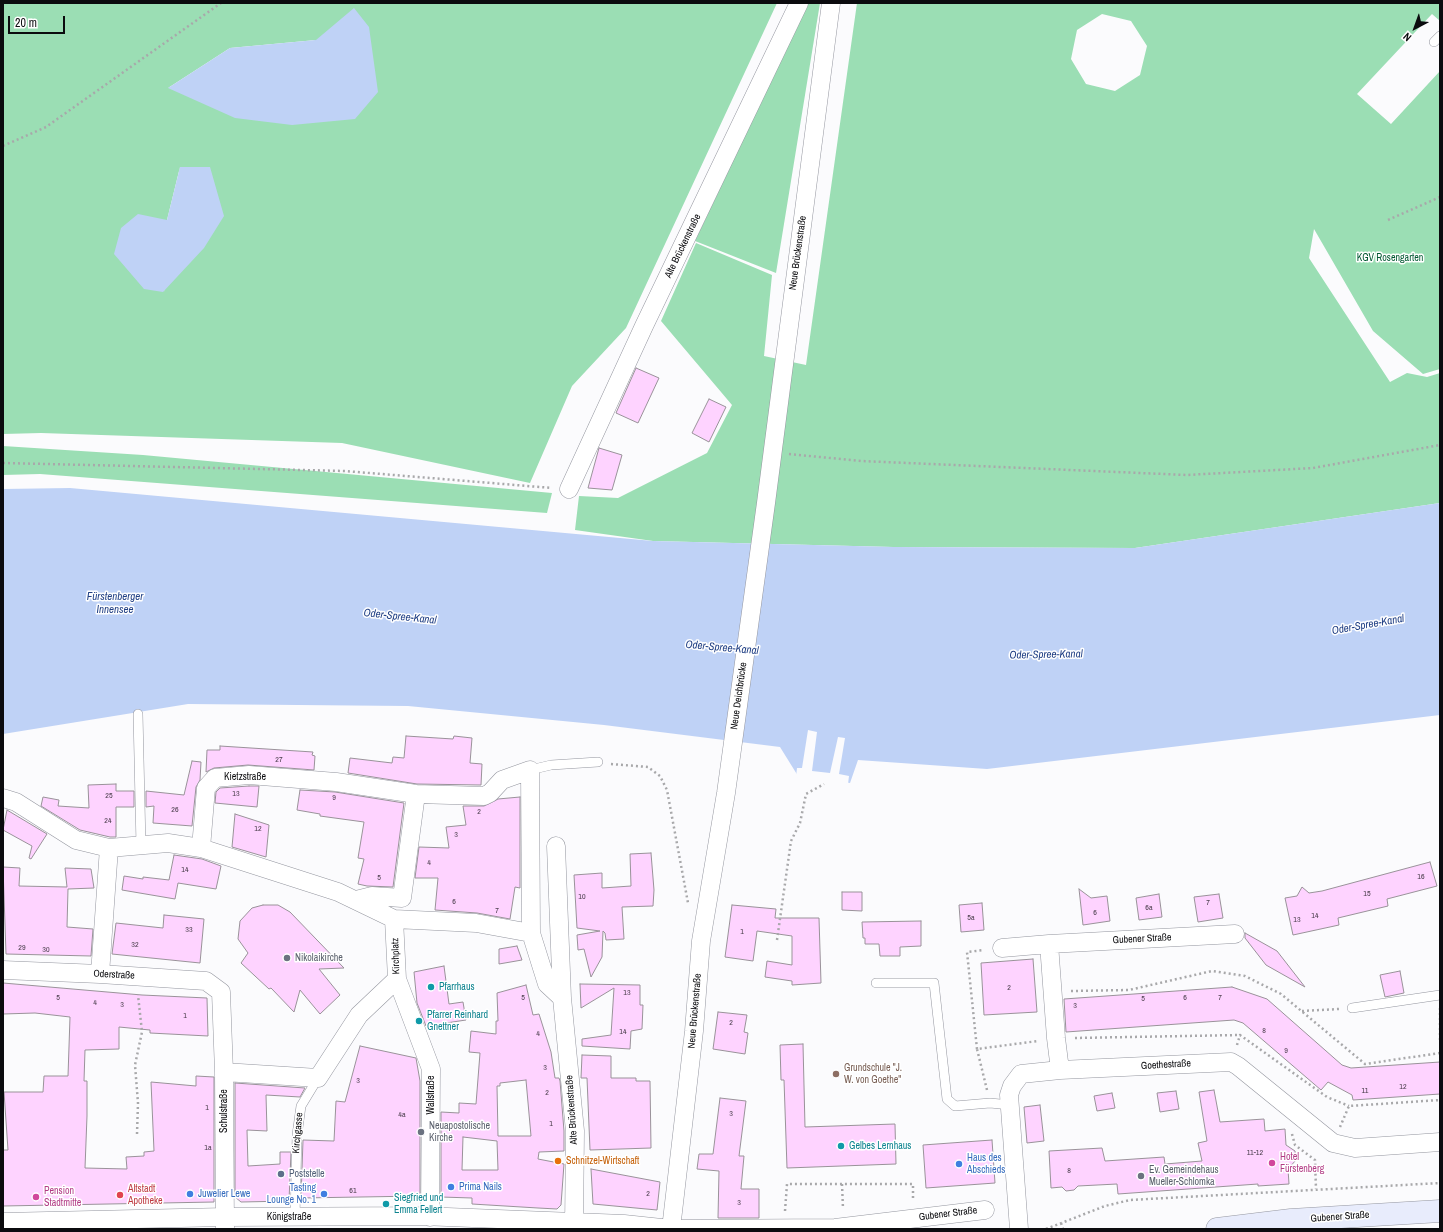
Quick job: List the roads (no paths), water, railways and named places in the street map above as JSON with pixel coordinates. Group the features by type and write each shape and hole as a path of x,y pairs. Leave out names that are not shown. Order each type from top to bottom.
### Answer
{"main road":[{"name":"Gubener Straße","path":"1217,1229 1291,1220 1440,1211"}],"street":[{"name":"Alte Brückenstraße","path":"569,489 644,326 799,3"},
{"name":"Neue Brückenstraße","path":"766,503 831,3"},
{"name":"Neue Deichbrücke","path":"726,793 766,503"},
{"path":"530,770 531,933 546,984 562,998"},
{"name":"Kietzstraße","path":"201,848 206,788 215,778 249,775 336,782 416,794 484,796 490,793 502,780 530,770"},
{"name":"Neue Brückenstraße","path":"671,1229 694,1031 701,941 726,793"},
{"path":"356,900 372,896 402,898 416,794"},
{"path":"3,798 16,802 76,840 109,848 168,843 201,848 296,877 356,900 394,919 476,923 531,933"},
{"name":"Alte Brückenstraße","path":"556,846 562,998 575,1131 574,1226"},
{"path":"100,974 109,848"},
{"name":"Kirchplatz","path":"318,1078 359,1015 397,979 394,919"},
{"name":"Gubener Straße","path":"1002,948 1235,934"},
{"path":"1049,944 1056,1038 1060,1070"},
{"name":"Oderstraße","path":"3,970 100,974 206,981 221,992"},
{"name":"Wallstraße","path":"397,979 431,1069 424,1221"},
{"name":"Schulstraße","path":"221,992 224,1072 225,1223"},
{"name":"Goethestraße","path":"1020,1229 1010,1105 1012,1086 1021,1074 1060,1070 1231,1062 1238,1066 1333,1143 1355,1148 1440,1142"},
{"path":"224,1072 318,1078"},
{"name":"Gubener Straße","path":"574,1226 624,1224 671,1229 844,1227 985,1210"},
{"name":"Königstraße","path":"3,1222 225,1223 295,1217 574,1226"}],"lane":[{"path":"138,714 141,846"},
{"path":"530,770 550,764 598,762"},
{"path":"876,983 934,983 948,1099 955,1106 990,1103 1010,1105"},
{"path":"1352,1008 1440,995"},
{"name":"Kirchgasse","path":"295,1217 297,1143 301,1106 318,1078"}],"water":[{"path":"354,8 369,27 378,92 355,119 292,125 235,118 168,88 230,48 316,40"},
{"path":"180,167 210,167 224,216 204,248 163,292 144,289 114,254 121,228 138,214 167,220"},
{"name":"Fürstenberger Innensee","path":"70,488 653,541 894,547 1135,548 1440,503 1440,715 987,769 858,760 850,783 798,776 780,747 604,725 408,706 188,704 3,734 3,489"}],"place":[{"name":"Nikolaikirche","path":"287,958"},
{"name":"Pfarrhaus","path":"431,987"},
{"name":"Pfarrer Reinhard Gnettner","path":"419,1021"},
{"name":"Grundschule \"J. W. von Goethe\"","path":"836,1074"},
{"name":"Neuapostolische Kirche","path":"421,1132"},
{"name":"Gelbes Lernhaus","path":"841,1146"},
{"name":"Schnitzel-Wirtschaft","path":"558,1161"},
{"name":"Hotel Fürstenberg","path":"1272,1163"},
{"name":"Haus des Abschieds","path":"959,1164"},
{"name":"Poststelle","path":"281,1174"},
{"name":"Ev. Gemeindehaus Mueller-Schlomka","path":"1141,1176"},
{"name":"Prima Nails","path":"451,1187"},
{"name":"Juwelier Lewe","path":"190,1194"},
{"name":"Tasting Lounge No. 1","path":"324,1194"},
{"name":"Altstadt Apotheke","path":"120,1195"},
{"name":"Pension Stadtmitte","path":"36,1197"},
{"name":"Siegfried und Emma Fellert","path":"386,1204"}],"park label":[{"name":"KGV Rosengarten","path":"1390,258"}],"water label":[{"name":"Oder-Spree-Kanal","path":"400,617"},
{"name":"Oder-Spree-Kanal","path":"1368,625"},
{"name":"Oder-Spree-Kanal","path":"722,648"},
{"name":"Oder-Spree-Kanal","path":"1046,655"}]}
